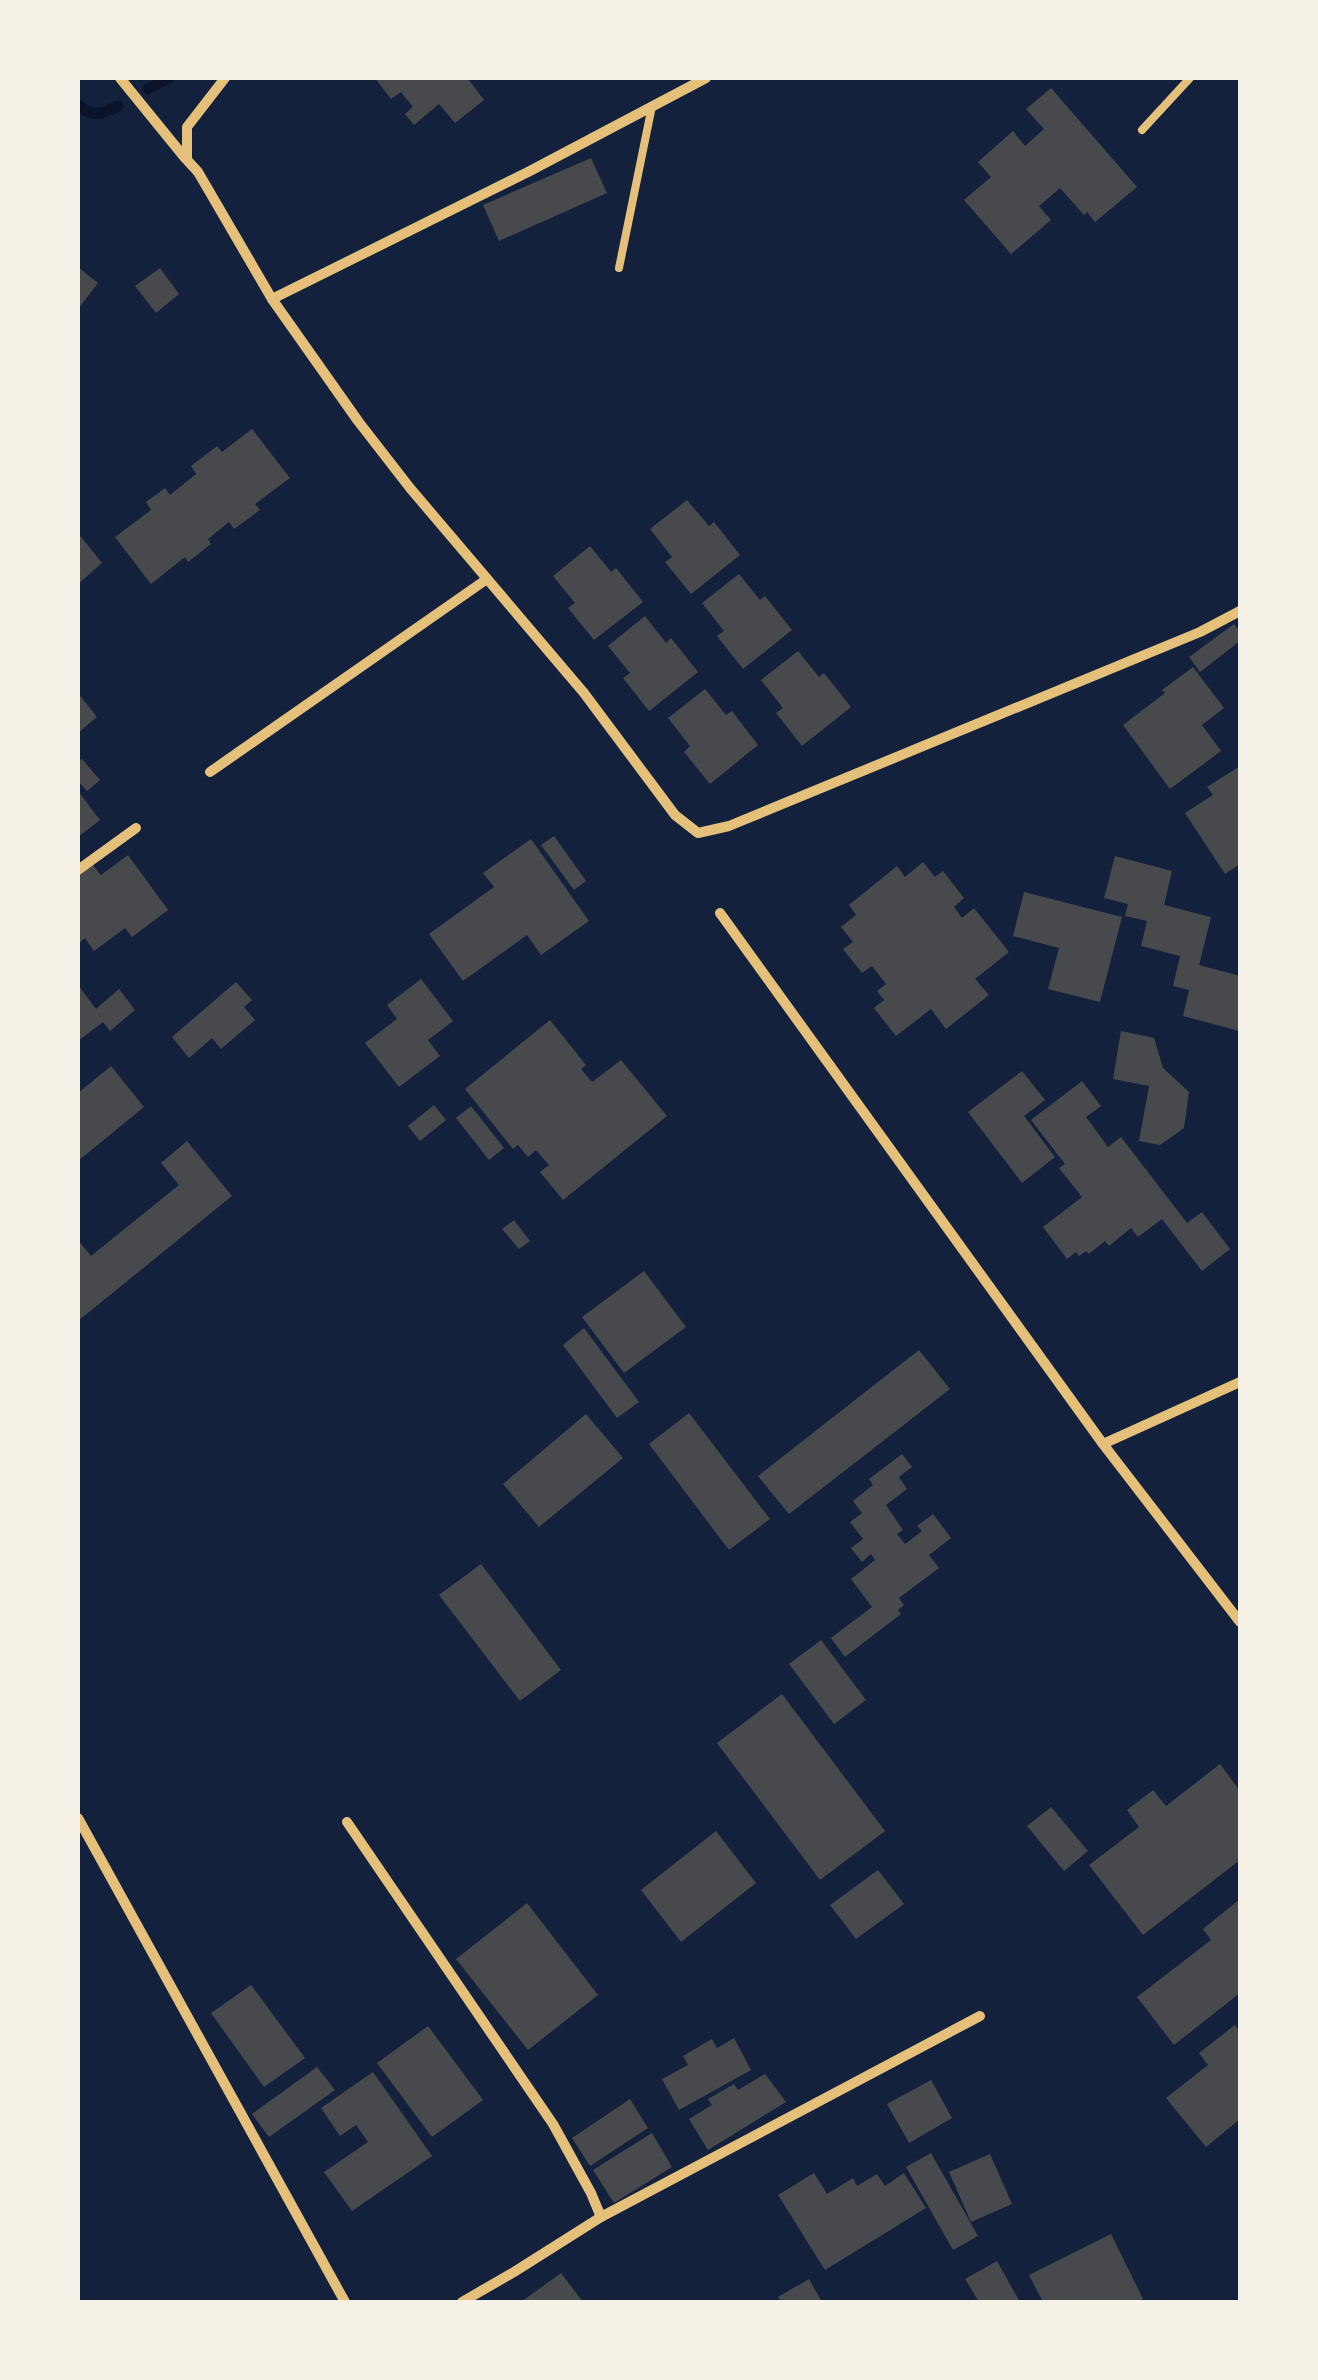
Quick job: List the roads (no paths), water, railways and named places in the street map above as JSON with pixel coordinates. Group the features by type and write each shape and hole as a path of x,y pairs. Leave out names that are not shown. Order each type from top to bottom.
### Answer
{"street":[{"path":"120,78 198,172 272,299 368,434 584,693 675,814 698,833 729,826 1200,632 1240,610"},
{"path":"186,160 187,127 225,78"},
{"path":"272,299 706,78"},
{"path":"210,772 487,579"},
{"path":"78,870 136,828"},
{"path":"720,913 1103,1444 1240,1622"},
{"path":"1103,1444 1240,1382"},
{"path":"78,1818 345,2302"},
{"path":"347,1822 552,2124 601,2217"},
{"path":"462,2302 601,2217 980,2016"}],"lane":[{"path":"1142,130 1190,78"},
{"path":"620,268 652,106"}],"waterway":[{"path":"148,89 169,78"},
{"path":"78,105 97,114 118,106"}]}
